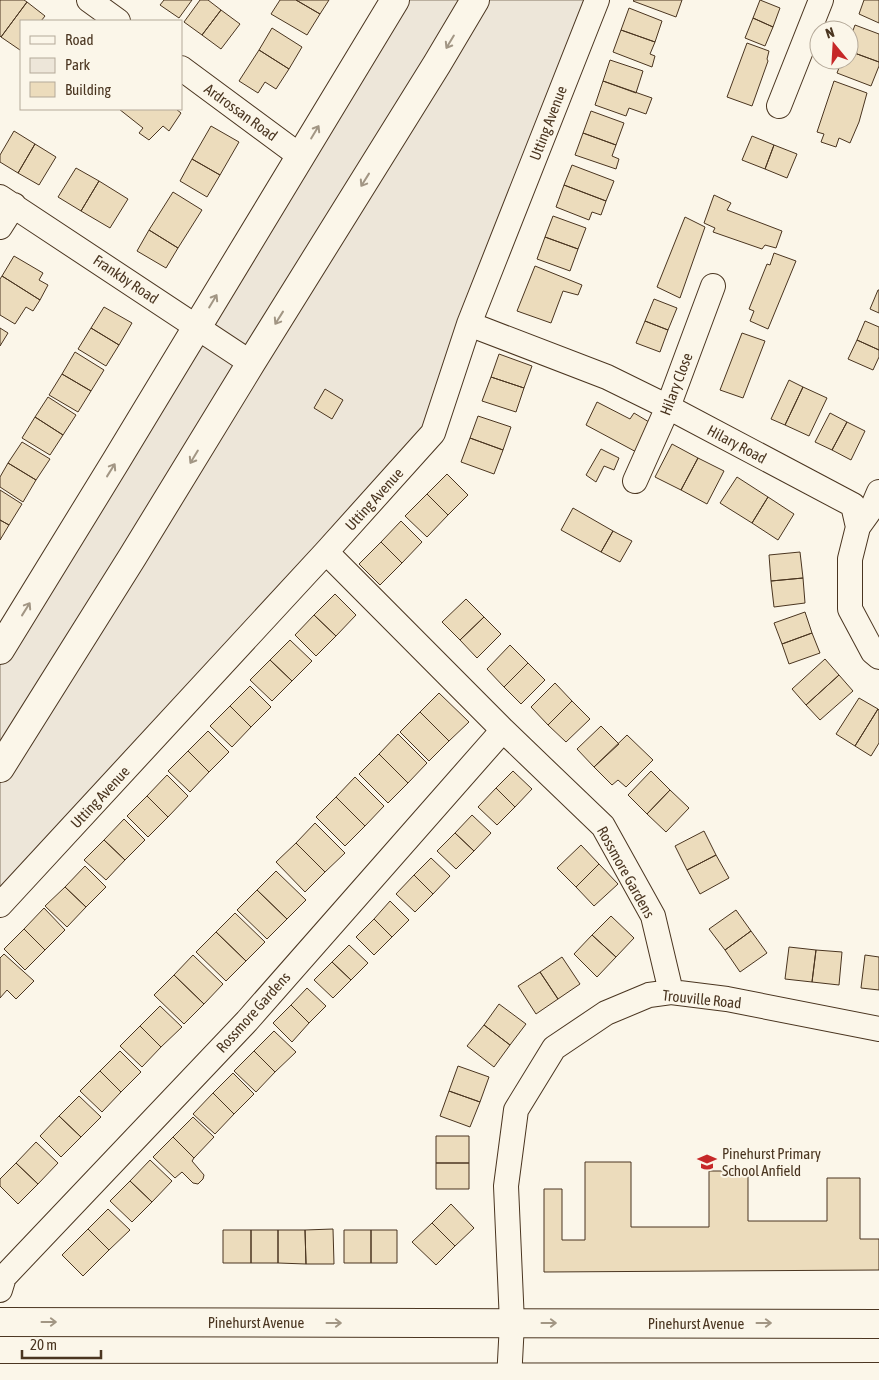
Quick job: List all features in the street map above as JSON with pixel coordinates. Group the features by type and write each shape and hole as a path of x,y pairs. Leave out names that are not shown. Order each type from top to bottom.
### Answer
{"street":[{"path":"89,0 117,20"},
{"path":"0,650 395,0"},
{"path":"0,768 133,556 475,0"},
{"name":"Utting Avenue","path":"0,905 433,434 469,324 596,0"},
{"path":"779,106 822,0"},
{"name":"Ardrossan Road","path":"182,69 300,156"},
{"path":"0,227 7,201"},
{"name":"Frankby Road","path":"7,201 251,363"},
{"name":"Hilary Close","path":"635,481 668,407 712,286"},
{"name":"Hilary Road","path":"469,324 607,377 668,407 853,506 858,526"},
{"path":"879,492 873,506 858,526 850,558 850,609 873,652 879,657"},
{"name":"Rossmore Gardens","path":"326,552 503,730 603,826 653,916 671,992"},
{"name":"Rossmore Gardens","path":"0,1290 4,1277 247,1020 503,730"},
{"name":"Trouville Road","path":"512,1323 506,1186 516,1110 554,1048 606,1014 649,995 671,992 727,999 879,1029"},
{"name":"Pinehurst Avenue","path":"0,1322 879,1324"},
{"path":"509,1379 512,1323"},
{"path":"0,1378 509,1379 879,1377"}],"green space":[{"path":"395,0 597,0 433,433 0,905 0,650"}],"building":[{"path":"0,0 24,0 27,2 1,37 0,36"},
{"path":"164,0 192,0 179,18 160,5"},
{"path":"200,0 208,0 221,10 202,35 184,22"},
{"path":"280,0 296,0 320,14 307,35 271,14"},
{"path":"296,0 329,0 320,14"},
{"path":"634,0 682,0 676,17"},
{"path":"760,0 780,8 773,27 753,18"},
{"path":"864,0 879,0 879,23 859,14"},
{"path":"27,2 45,16 42,20 20,20 20,50 1,37"},
{"path":"629,8 662,21 655,42 621,30"},
{"path":"221,10 240,24 221,49 202,35"},
{"path":"753,18 773,27 765,46 745,38"},
{"path":"859,26 879,34 879,62 859,55"},
{"path":"272,28 302,47 289,69 259,50"},
{"path":"621,30 655,42 650,54 655,56 652,67 613,52"},
{"path":"747,43 769,51 768,61 752,106 727,97"},
{"path":"259,50 289,69 276,89 265,82 258,93 239,81"},
{"path":"859,55 879,62 871,86 837,73 838,70 859,70"},
{"path":"610,60 643,71 636,93 603,81"},
{"path":"603,81 652,98 646,114 629,108 626,116 595,105"},
{"path":"834,81 867,93 859,122 850,143 839,138 836,147 821,142 824,134 817,132"},
{"path":"120,110 177,110 181,113 169,131 163,126 149,140 139,133 143,128"},
{"path":"591,111 624,123 616,145 583,133"},
{"path":"211,126 239,142 220,175 192,159"},
{"path":"14,131 35,144 18,173 0,162 0,155"},
{"path":"583,133 616,145 612,156 619,159 616,169 575,155"},
{"path":"752,136 774,145 765,169 742,160"},
{"path":"35,144 56,157 39,185 18,173"},
{"path":"774,145 797,154 787,178 765,169"},
{"path":"192,159 220,175 207,197 180,181"},
{"path":"572,165 614,181 606,201 564,185"},
{"path":"76,168 99,181 81,211 58,197"},
{"path":"99,181 128,199 110,228 81,211"},
{"path":"564,185 606,201 601,215 592,212 589,220 556,207"},
{"path":"173,192 202,210 178,248 149,230"},
{"path":"714,195 731,203 727,210 782,231 776,248 765,245 762,249 713,232 715,228 704,223"},
{"path":"553,216 586,228 578,249 545,237"},
{"path":"685,217 705,227 680,298 657,287"},
{"path":"149,230 178,248 166,268 137,251"},
{"path":"545,237 578,249 570,271 537,259"},
{"path":"774,253 796,261 768,329 750,321 754,311 749,309 767,264 770,265"},
{"path":"14,256 43,273 39,280 48,285 40,300 2,276"},
{"path":"535,266 582,285 578,295 563,291 551,323 517,311"},
{"path":"2,276 40,300 33,311 26,307 15,324 0,315 0,279"},
{"path":"879,290 879,313 870,309"},
{"path":"654,299 677,308 668,330 645,321"},
{"path":"104,307 132,323 119,345 91,328"},
{"path":"645,321 668,330 660,352 636,343"},
{"path":"865,321 879,327 879,350 857,340"},
{"path":"0,328 8,333 0,346"},
{"path":"91,328 119,345 106,366 78,349"},
{"path":"742,333 765,341 743,398 720,390"},
{"path":"857,340 879,350 879,357 873,370 848,359"},
{"path":"75,352 104,370 91,391 62,374"},
{"path":"499,354 532,366 524,388 491,377"},
{"path":"62,374 91,391 78,412 49,395"},
{"path":"491,377 524,388 516,412 482,401"},
{"path":"789,380 803,387 785,425 771,419"},
{"path":"803,387 827,398 809,436 785,425"},
{"path":"325,389 343,400 332,419 314,408"},
{"path":"48,397 76,415 63,435 35,417"},
{"path":"597,402 630,419 634,413 654,425 640,454 586,425"},
{"path":"830,413 847,422 832,450 815,442"},
{"path":"478,416 511,427 503,450 470,438"},
{"path":"35,417 63,435 50,455 22,438"},
{"path":"847,422 865,431 851,460 832,450"},
{"path":"470,438 503,450 494,474 461,462"},
{"path":"22,442 50,459 36,480 8,463"},
{"path":"672,444 698,458 681,490 655,477"},
{"path":"601,449 619,458 614,470 604,466 596,482 586,475"},
{"path":"698,458 724,471 707,504 681,490"},
{"path":"8,463 36,480 23,502 0,487 0,477"},
{"path":"447,474 468,495 448,515 427,494"},
{"path":"737,477 768,497 752,523 720,503"},
{"path":"0,490 22,504 9,525 0,520"},
{"path":"427,494 448,515 427,537 405,516"},
{"path":"768,497 794,514 778,540 752,523"},
{"path":"573,508 613,531 601,552 561,530"},
{"path":"0,520 9,525 0,540"},
{"path":"401,521 422,542 402,563 381,542"},
{"path":"613,531 632,541 620,562 601,552"},
{"path":"381,542 402,563 380,585 359,564"},
{"path":"800,552 803,578 771,581 769,555"},
{"path":"803,578 805,603 774,607 771,581"},
{"path":"335,594 356,615 336,636 314,615"},
{"path":"466,599 484,617 460,640 442,622"},
{"path":"805,612 812,633 782,644 774,623"},
{"path":"314,615 336,636 316,656 295,635"},
{"path":"484,617 501,634 477,658 460,640"},
{"path":"812,633 820,653 789,664 782,644"},
{"path":"290,640 312,661 292,681 270,660"},
{"path":"510,645 528,663 504,687 487,669"},
{"path":"825,659 839,675 806,705 792,689"},
{"path":"270,660 292,681 272,701 250,680"},
{"path":"528,663 545,680 521,704 504,687"},
{"path":"839,675 853,691 820,720 806,705"},
{"path":"555,683 572,701 548,725 531,707"},
{"path":"250,686 271,707 251,727 230,706"},
{"path":"439,693 469,722 449,741 420,712"},
{"path":"859,698 878,709 855,746 836,734"},
{"path":"572,701 590,719 566,742 548,725"},
{"path":"230,706 251,727 232,747 210,726"},
{"path":"878,709 879,743 871,756 855,746"},
{"path":"420,712 449,741 429,761 400,732"},
{"path":"601,726 619,744 594,767 577,749"},
{"path":"208,731 229,752 209,772 188,751"},
{"path":"398,734 427,763 408,783 379,754"},
{"path":"627,735 653,760 626,787 618,780 612,785 594,767"},
{"path":"188,751 209,772 190,792 168,771"},
{"path":"379,754 408,783 388,803 359,774"},
{"path":"513,771 532,789 515,807 496,788"},
{"path":"651,771 670,790 647,814 628,795"},
{"path":"167,775 188,796 168,817 147,796"},
{"path":"355,777 384,806 365,826 336,797"},
{"path":"496,788 515,807 497,825 478,807"},
{"path":"670,790 689,808 666,832 647,814"},
{"path":"147,796 168,817 148,837 127,816"},
{"path":"336,797 365,826 345,846 316,817"},
{"path":"472,815 491,833 474,851 455,833"},
{"path":"124,819 145,840 125,860 104,840"},
{"path":"315,823 345,853 325,872 296,843"},
{"path":"704,831 716,855 687,870 675,846"},
{"path":"455,833 474,851 456,869 437,851"},
{"path":"104,840 125,860 106,880 84,860"},
{"path":"296,843 325,872 305,892 276,862"},
{"path":"581,845 599,864 576,887 557,868"},
{"path":"716,855 729,878 700,894 687,870"},
{"path":"431,858 450,876 433,894 414,875"},
{"path":"599,864 618,884 594,906 576,887"},
{"path":"85,866 106,887 86,907 65,887"},
{"path":"276,871 306,900 287,919 257,890"},
{"path":"414,875 433,894 415,912 396,894"},
{"path":"65,887 86,907 67,927 45,906"},
{"path":"257,890 287,919 267,939 237,910"},
{"path":"390,901 409,920 392,937 374,919"},
{"path":"44,908 65,930 45,950 24,929"},
{"path":"736,910 751,931 725,950 709,929"},
{"path":"235,913 265,942 246,961 216,932"},
{"path":"611,916 634,938 616,957 592,935"},
{"path":"374,919 392,937 374,955 356,937"},
{"path":"24,929 45,950 25,970 4,949"},
{"path":"751,931 767,953 740,972 725,950"},
{"path":"216,932 246,961 226,981 196,952"},
{"path":"592,935 616,957 597,977 574,954"},
{"path":"349,945 368,963 351,980 332,962"},
{"path":"789,947 816,950 812,982 785,979"},
{"path":"816,950 842,952 839,985 812,982"},
{"path":"4,954 34,981 16,999 7,990 0,998 0,958"},
{"path":"193,955 223,984 204,1004 174,975"},
{"path":"865,955 879,957 879,990 861,988"},
{"path":"562,957 580,984 558,999 540,972"},
{"path":"332,962 351,980 333,998 314,980"},
{"path":"540,972 558,999 536,1014 518,986"},
{"path":"174,975 204,1004 184,1024 154,995"},
{"path":"307,988 326,1006 309,1023 291,1005"},
{"path":"499,1004 526,1024 510,1045 484,1025"},
{"path":"291,1005 309,1023 292,1042 273,1023"},
{"path":"160,1006 182,1027 161,1047 140,1026"},
{"path":"484,1025 510,1045 494,1067 467,1046"},
{"path":"140,1026 161,1047 142,1067 120,1046"},
{"path":"274,1031 296,1052 275,1072 254,1051"},
{"path":"120,1051 141,1072 121,1092 100,1071"},
{"path":"254,1051 275,1072 256,1092 234,1071"},
{"path":"458,1066 489,1077 480,1102 449,1091"},
{"path":"100,1071 121,1092 102,1112 80,1091"},
{"path":"233,1073 254,1094 234,1114 213,1093"},
{"path":"449,1091 480,1102 470,1127 440,1116"},
{"path":"213,1093 234,1114 215,1134 193,1114"},
{"path":"79,1096 101,1117 81,1137 59,1116"},
{"path":"59,1116 81,1137 61,1157 40,1136"},
{"path":"193,1117 214,1137 194,1158 173,1137"},
{"path":"436,1136 469,1136 469,1163 436,1163"},
{"path":"173,1137 194,1158 192,1161 204,1175 198,1184 193,1183 182,1172 175,1178 153,1157"},
{"path":"36,1142 58,1163 38,1184 16,1163"},
{"path":"150,1160 172,1181 152,1202 130,1181"},
{"path":"585,1162 631,1162 631,1227 709,1227 709,1171 748,1171 748,1221 827,1221 827,1178 860,1178 860,1239 879,1239 879,1270 544,1272 544,1189 562,1189 562,1240 585,1240"},
{"path":"16,1163 38,1184 18,1204 0,1186 0,1179"},
{"path":"436,1163 469,1163 469,1189 436,1189"},
{"path":"130,1181 152,1202 132,1222 110,1201"},
{"path":"451,1204 474,1228 455,1246 432,1223"},
{"path":"108,1209 130,1230 109,1250 88,1229"},
{"path":"432,1223 455,1246 436,1265 412,1242"},
{"path":"88,1229 109,1250 83,1276 62,1255"},
{"path":"333,1229 334,1264 306,1264 305,1230"},
{"path":"223,1230 251,1230 251,1263 223,1263"},
{"path":"251,1230 278,1230 278,1263 251,1263"},
{"path":"278,1230 305,1230 306,1264 278,1263"},
{"path":"344,1230 371,1230 371,1263 344,1263"},
{"path":"371,1230 397,1230 397,1263 371,1263"}],"place":[{"name":"Pinehurst Primary School Anfield","path":"707,1162"}]}
